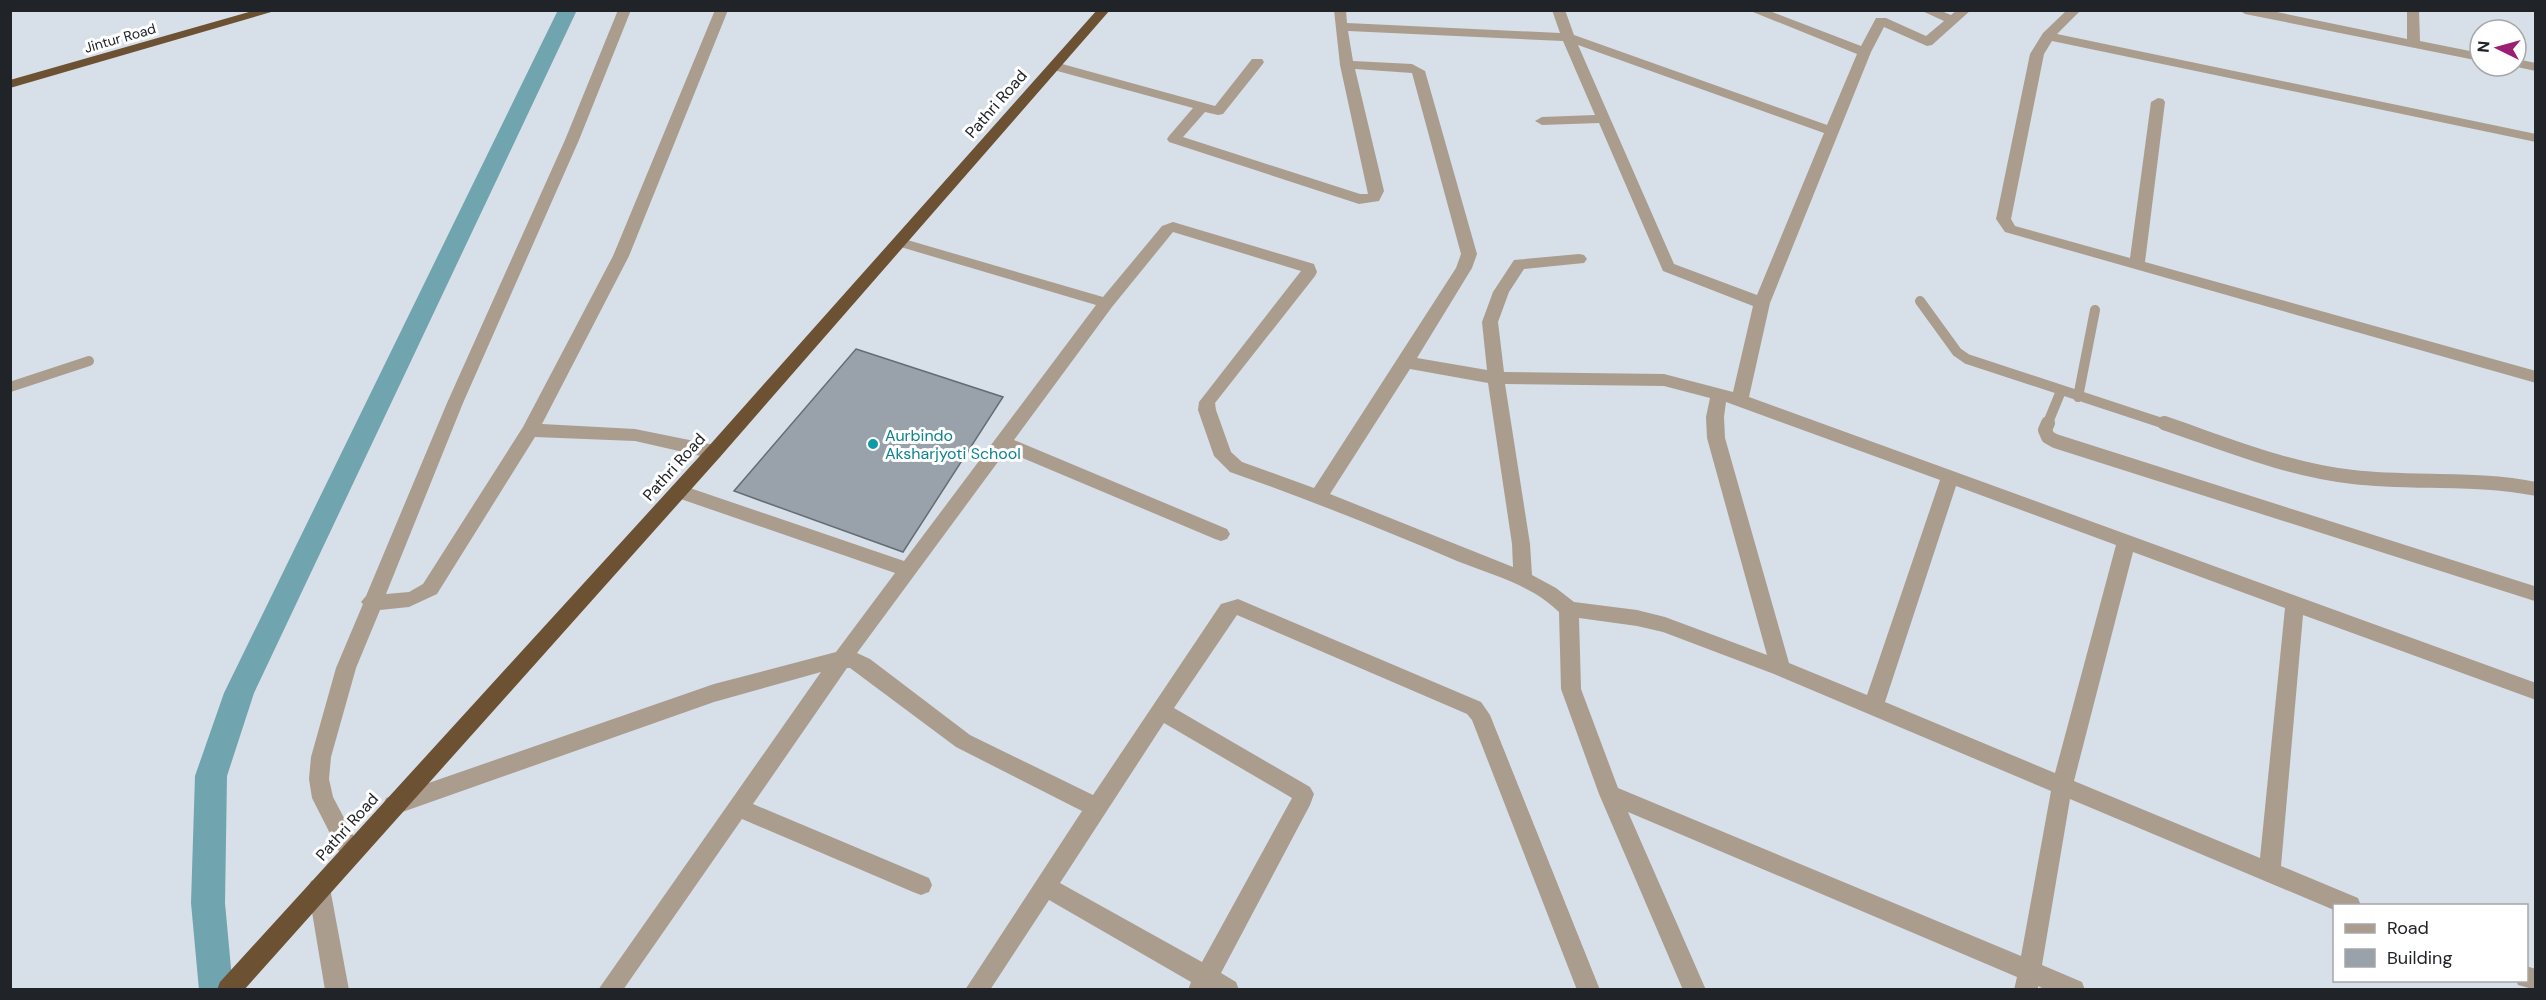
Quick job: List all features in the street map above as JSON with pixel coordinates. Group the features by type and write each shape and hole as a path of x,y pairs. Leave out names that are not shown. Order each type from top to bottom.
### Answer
{"highway":[{"name":"Jintur Road","path":"10,84 272,10"},
{"name":"Pathri Road","path":"228,990 714,452 1104,10"}],"street":[{"path":"351,852 320,789 319,769 346,668 454,403 572,140 625,10"},
{"path":"371,603 404,602 418,598 430,589 530,430 621,256 723,10"},
{"path":"1201,108 1174,139 1359,199 1370,200 1377,195 1377,191 1347,65 1340,10"},
{"path":"1558,10 1668,267 1762,303"},
{"path":"1754,10 1864,52"},
{"path":"1926,10 1952,20"},
{"path":"1740,400 1762,303 1864,52 1881,21 1927,42 1965,10"},
{"path":"2075,10 2048,36 2037,54 2003,219 2010,229 2535,377"},
{"path":"2413,10 2414,45"},
{"path":"2250,11 2468,55"},
{"path":"1341,27 1568,37 1832,131"},
{"path":"2048,36 2535,138"},
{"path":"1055,66 1201,108 1220,111 1257,62"},
{"path":"1319,496 1406,362 1464,268 1469,254 1469,247 1418,71 1412,68 1347,65"},
{"path":"2137,265 2158,102"},
{"path":"1542,121 1604,119"},
{"path":"609,990 842,659 1106,303 1171,227 1308,266 1309,272 1206,406 1222,456 1230,464 1319,496 1523,580 1562,602 1569,609 1637,618 1665,625 1781,668 2345,904"},
{"path":"899,243 1106,303"},
{"path":"1523,580 1521,544 1496,378 1490,322 1501,292 1515,268 1526,262 1579,259"},
{"path":"1406,362 1496,378 1664,380 1740,400 2535,692"},
{"path":"1719,394 1715,417 1716,438 1781,668"},
{"path":"530,430 635,435 714,452"},
{"path":"1003,441 1221,534"},
{"path":"1873,708 1950,477"},
{"path":"678,491 908,570"},
{"path":"2027,979 2062,787 2126,542"},
{"path":"2269,873 2295,603"},
{"path":"976,990 1228,610 1234,607 1242,608 1470,705 1480,715 1588,990"},
{"path":"1569,609 1570,684 1610,794 1695,990"},
{"path":"393,805 714,693 842,659 853,660 863,665 951,733 975,748 1097,807"},
{"path":"1162,711 1303,794 1303,798 1202,983"},
{"path":"1610,794 2027,979 2074,990"},
{"path":"737,807 921,885"},
{"path":"1045,886 1202,983 1228,990"},
{"path":"319,888 337,990"}],"lane":[{"path":"1920,301 1961,356 2078,397 2319,473 2370,480 2505,484 2535,489"},
{"path":"2078,397 2095,310"},
{"path":"10,387 89,361"},
{"path":"2061,391 2045,430 2048,437 2055,441 2535,594"}],"building":[{"name":"Aurbindo Aksharjyoti School","path":"856,349 1003,397 903,552 734,491"}],"waterway":[{"path":"216,990 208,903 211,776 239,693 568,10"}],"place":[{"name":"Aurbindo Aksharjyoti School","path":"873,444"}]}
